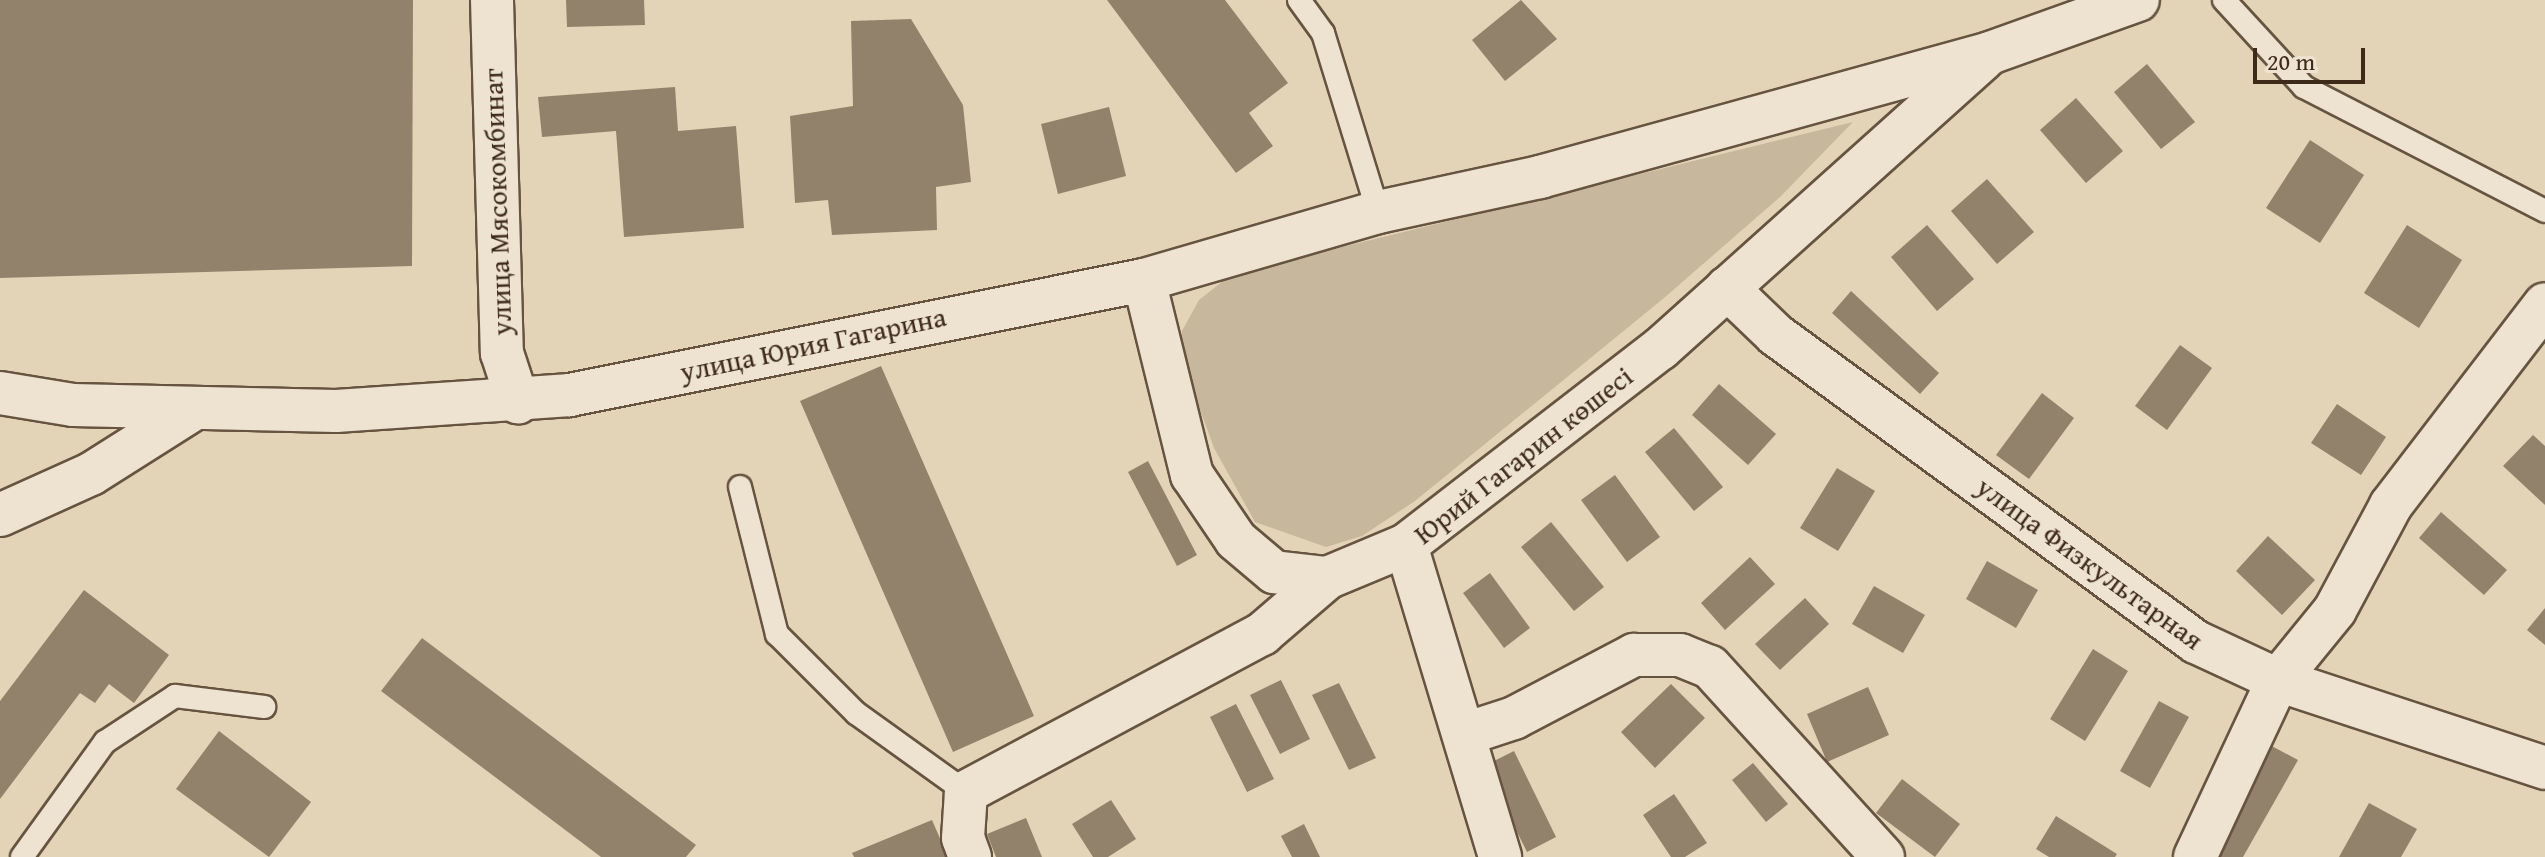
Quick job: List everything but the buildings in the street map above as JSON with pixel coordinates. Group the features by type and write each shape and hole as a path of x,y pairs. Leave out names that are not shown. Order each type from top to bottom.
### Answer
{"street":[{"name":"улица Мясокомбинат","path":"492,0 502,353 518,402"},
{"name":"Юрий Гагарин көшесі","path":"1540,177 1990,53 2138,0"},
{"name":"Юрий Гагарин көшесі","path":"1144,280 1192,475 1236,540 1274,572 1327,578 1406,545 1660,349 1990,53"},
{"name":"улица Юрия Гагарина","path":"0,393 73,405 194,409 336,411 518,402 1144,280 1378,212 1540,177"},
{"name":"улица Физкультарная","path":"1727,288 1776,335 2196,642 2278,680 2545,768"},
{"path":"2195,857 2278,680 2335,610 2391,505 2545,304"},
{"path":"0,515 91,474 194,409"},
{"path":"1406,545 1500,857"},
{"path":"970,857 963,838 966,792 1262,634 1327,578"},
{"path":"1465,734 1514,718 1634,655 1680,655 1710,667 1883,857"}],"lane":[{"path":"1299,0 1323,33 1378,212"},
{"path":"2224,0 2304,87 2545,211"},
{"path":"740,487 777,634 856,713 966,792"},
{"path":"22,857 105,742 175,696 264,707"}],"shaded area":[{"path":"1853,122 1780,197 1664,298 1415,501 1362,536 1326,547 1255,522 1214,448 1180,354 1182,331 1199,300 1232,274"}]}
